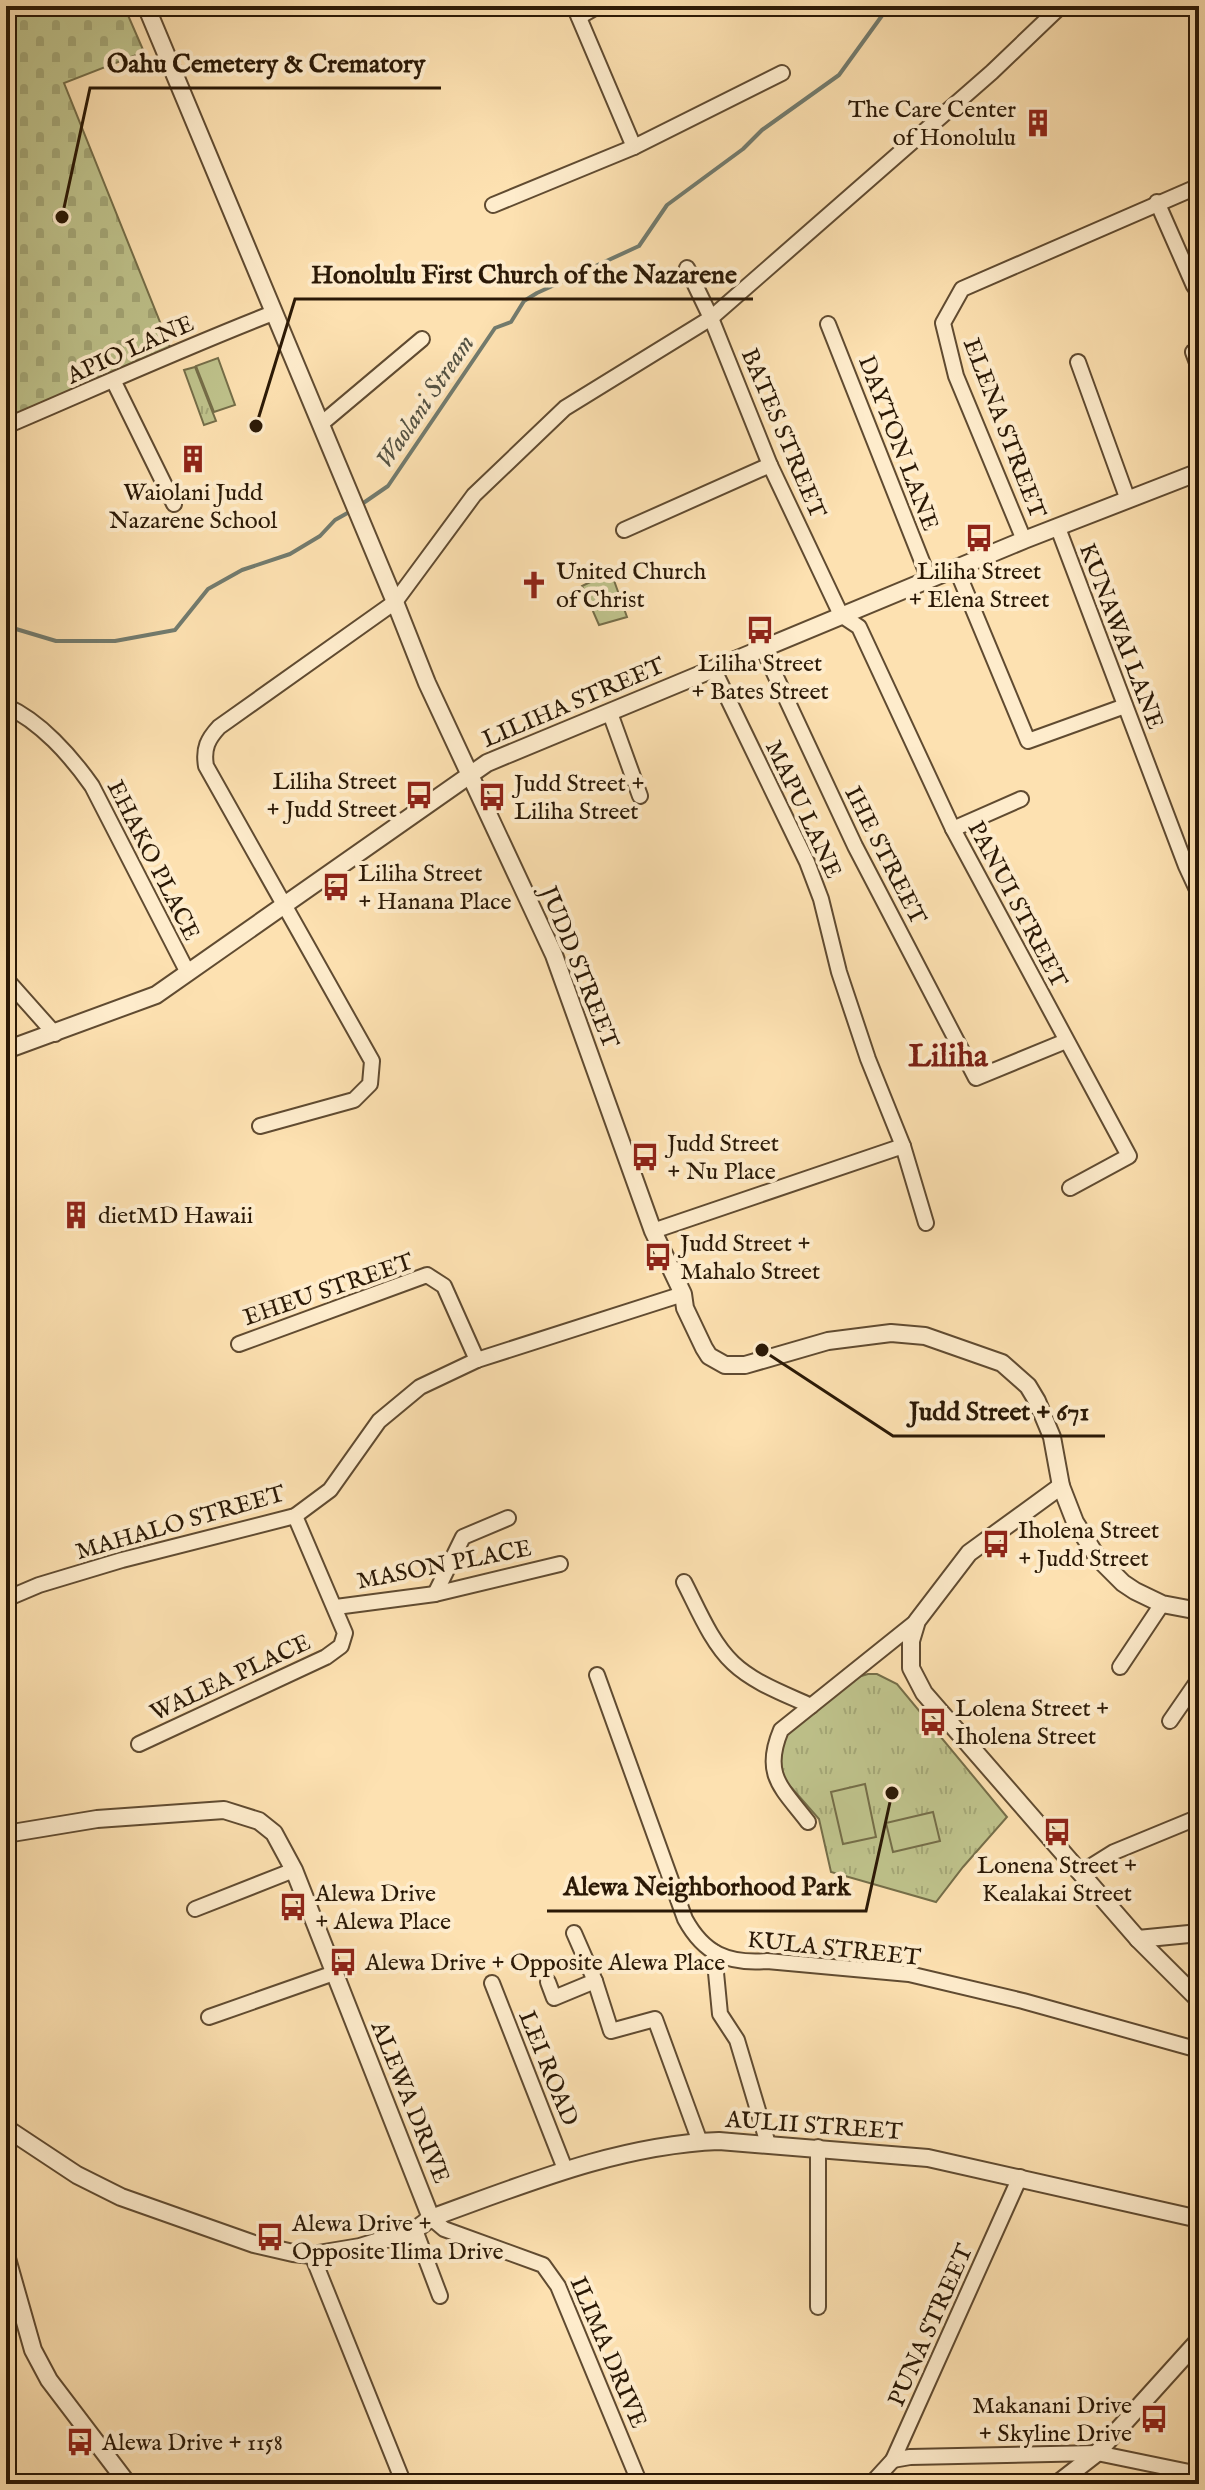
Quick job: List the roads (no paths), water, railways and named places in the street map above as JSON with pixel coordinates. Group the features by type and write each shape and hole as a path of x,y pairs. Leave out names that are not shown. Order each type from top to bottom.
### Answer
{"street":[{"name":"JUDD STREET","path":"146,6 427,683 554,955 653,1231 704,1348 716,1361 725,1365 745,1365 828,1341 891,1333 925,1336 1002,1363 1028,1386 1037,1401 1052,1437 1061,1486 1075,1522 1097,1557 1123,1583 1162,1604 1199,1611"},
{"path":"598,6 577,11 634,147"},
{"path":"260,1126 354,1100 370,1084 372,1061 206,766 205,747 219,727 395,602 474,495 565,408 711,318 992,72 1061,6"},
{"path":"493,205 634,147 782,73"},
{"path":"1194,286 1157,202 1199,186"},
{"name":"ELENA STREET","path":"1024,540 956,376 943,323 962,289 1157,202"},
{"name":"BATES STREET","path":"687,268 711,318 770,465 841,615"},
{"name":"APIO LANE","path":"6,426 273,313"},
{"name":"DAYTON LANE","path":"828,324 929,579"},
{"path":"321,424 422,339"},
{"path":"1193,352 1199,368"},
{"path":"1078,362 1128,500"},
{"path":"114,382 174,504"},
{"path":"624,530 770,465"},
{"name":"LILIHA STREET","path":"6,1050 141,1003 487,763 1024,540 1199,472"},
{"name":"KUNAWAI LANE","path":"1058,528 1198,889"},
{"path":"956,568 1028,741 1125,706"},
{"name":"PANUI STREET","path":"841,615 859,627 953,829 1129,1156 1070,1188"},
{"name":"IHE STREET","path":"763,649 855,846 976,1078 1066,1041"},
{"name":"MAPU LANE","path":"714,670 807,862 821,899 839,972 868,1059 903,1146 926,1223"},
{"name":"EHAKO PLACE","path":"6,706 39,728 92,786 188,973"},
{"path":"610,713 640,796"},
{"path":"953,829 1021,799"},
{"path":"6,979 55,1034"},
{"path":"653,1231 903,1146"},
{"name":"EHEU STREET","path":"239,1344 427,1275 444,1286 477,1360"},
{"name":"MAHALO STREET","path":"6,1599 39,1585 122,1560 295,1516 330,1490 379,1421 420,1387 477,1360 683,1294"},
{"path":"808,1822 775,1780 773,1750 781,1730 917,1621 969,1553 1061,1486"},
{"name":"WALEA PLACE","path":"139,1744 326,1657 341,1646 345,1633 336,1607 295,1516"},
{"path":"435,1594 463,1537 508,1518"},
{"name":"MASON PLACE","path":"336,1607 435,1594 560,1564"},
{"path":"684,1582 714,1639 734,1664 760,1682 811,1706"},
{"path":"1120,1667 1162,1604"},
{"path":"917,1621 911,1641 911,1668 924,1693 1138,1939 1199,2000"},
{"name":"KULA STREET","path":"597,1675 685,1919 702,1943 714,1952 744,1963 767,1961 909,1974 1023,2001 1199,2050"},
{"path":"1170,1721 1199,1679"},
{"name":"ALEWA DRIVE","path":"6,1834 97,1819 224,1810 259,1821 274,1833 294,1870 431,2218 415,2230 360,2247 312,2255 254,2244 121,2197 77,2175 6,2128"},
{"path":"1082,1872 1114,1852 1199,1817"},
{"path":"195,1909 294,1870"},
{"path":"574,1933 595,1981 611,2031 655,2019 700,2142"},
{"path":"1138,1939 1199,1933"},
{"path":"714,1952 720,2014 737,2040 768,2144"},
{"path":"209,2017 334,1973"},
{"path":"548,1982 554,1998 595,1981"},
{"name":"LEI ROAD","path":"492,1983 565,2169"},
{"name":"AULII STREET","path":"431,2218 565,2169 659,2147 700,2142 818,2147 928,2158 1199,2219"},
{"path":"818,2147 818,2307"},
{"name":"PUNA STREET","path":"871,2484 893,2460 1020,2177"},
{"name":"ILIMA DRIVE","path":"431,2218 444,2229 543,2265 550,2273 640,2484"},
{"path":"415,2230 440,2296"},
{"path":"6,2255 13,2312 33,2350 49,2380 128,2484"},
{"path":"312,2255 404,2484"},
{"path":"1057,2484 1097,2453 1199,2340"},
{"path":"893,2460 910,2457 1097,2453 1199,2474"}],"waterway":[{"name":"Waolani Stream","path":"359,506 388,486 495,328 511,322 524,301 537,293 639,246 667,205 743,149 762,130 839,75 889,6"},
{"name":"Waolani Stream","path":"6,626 56,641 115,641 175,630 208,589 242,570 290,554 320,536 335,520 351,511"}],"place":[{"name":"The Care Center of Honolulu","path":"1038,123"},
{"name":"Oahu Cemetery & Crematory","path":"62,217"},
{"name":"Honolulu First Church of the Nazarene","path":"256,426"},
{"name":"Waiolani Judd Nazarene School","path":"193,459"},
{"name":"Liliha Street + Elena Street","path":"979,538"},
{"name":"United Church of Christ","path":"534,585"},
{"name":"Liliha Street + Bates Street","path":"760,630"},
{"name":"Liliha Street + Judd Street","path":"419,795"},
{"name":"Judd Street + Liliha Street","path":"492,797"},
{"name":"Liliha Street + Hanana Place","path":"336,887"},
{"name":"Judd Street + Nu Place","path":"645,1157"},
{"name":"dietMD Hawaii","path":"76,1215"},
{"name":"Judd Street + Mahalo Street","path":"658,1257"},
{"name":"Judd Street + 671","path":"762,1350"},
{"name":"Iholena Street + Judd Street","path":"996,1544"},
{"name":"Lolena Street + Iholena Street","path":"933,1722"},
{"name":"Alewa Neighborhood Park","path":"892,1793"},
{"name":"Lonena Street + Kealakai Street","path":"1057,1832"},
{"name":"Alewa Drive + Alewa Place","path":"293,1907"},
{"name":"Alewa Drive + Opposite Alewa Place","path":"343,1962"},
{"name":"Alewa Drive + Opposite Ilima Drive","path":"270,2237"},
{"name":"Makanani Drive + Skyline Drive","path":"1154,2419"},
{"name":"Alewa Drive + 1158","path":"80,2442"}],"district":[{"name":"Liliha","path":"948,1055"}]}
